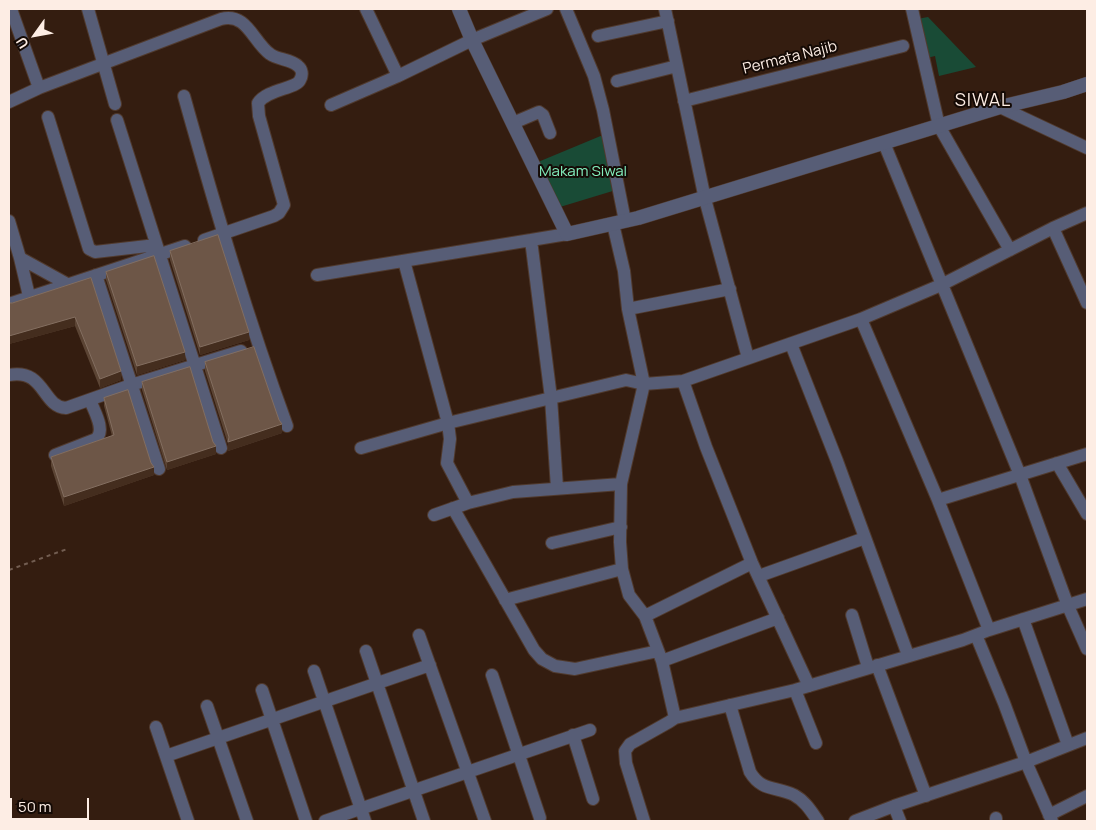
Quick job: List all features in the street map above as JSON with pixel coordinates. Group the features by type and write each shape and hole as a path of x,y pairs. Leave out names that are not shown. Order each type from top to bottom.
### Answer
{"street":[{"path":"11,9 40,88"},
{"path":"88,9 115,104"},
{"path":"366,9 398,76"},
{"path":"459,9 472,40 567,234"},
{"path":"331,105 398,76 472,40 547,9"},
{"path":"566,9 596,84 609,140 628,309 644,384 621,484 620,527 622,568 629,595 645,616 660,656 667,723"},
{"path":"912,9 939,126 1010,250"},
{"path":"598,36 666,15 705,199 748,358"},
{"path":"9,102 40,88 221,19 231,18 240,21 250,29 262,46 273,56 297,64 301,70 300,82 269,94 260,100 258,108 284,205 279,213 223,233 158,250 96,275 9,304"},
{"name":"Permata Najib","path":"684,101 903,46"},
{"path":"617,81 677,66"},
{"path":"317,275 567,234 619,223 705,199 1000,107 1063,92 1087,84"},
{"path":"184,96 258,346 287,426"},
{"path":"1000,107 1087,148"},
{"path":"513,123 539,112 543,115 550,133"},
{"path":"48,117 89,250 95,252 158,250"},
{"path":"117,120 221,448"},
{"path":"884,143 1020,474 1068,606 1087,649"},
{"path":"361,448 448,423 626,380 644,384 683,381 861,319 941,285 1053,228 1087,213"},
{"path":"9,221 29,296"},
{"path":"1053,228 1087,303"},
{"path":"531,240 550,398 557,488"},
{"path":"20,258 67,284"},
{"path":"404,262 448,423 450,439 447,463 468,503"},
{"path":"96,275 159,469"},
{"path":"628,309 730,290"},
{"path":"861,319 938,500 989,630"},
{"path":"790,344 837,461 908,655"},
{"path":"9,375 21,374 29,376 60,408 70,408 131,386 258,346"},
{"path":"683,381 706,447 752,563 809,686"},
{"path":"55,455 96,439 99,436 100,430 90,400"},
{"path":"938,500 1087,454"},
{"path":"1057,463 1087,514"},
{"path":"434,515 468,503 513,492 621,484"},
{"path":"453,508 537,654 555,666 574,669 660,656 778,618"},
{"path":"552,543 620,527"},
{"path":"759,576 865,538"},
{"path":"645,616 752,563"},
{"path":"505,600 622,568"},
{"path":"644,821 624,757 630,744 667,723 730,705 809,686 1087,599"},
{"path":"852,615 926,796"},
{"path":"1023,618 1068,745"},
{"path":"419,634 485,821"},
{"path":"976,635 1050,818 1087,796"},
{"path":"366,651 424,821"},
{"path":"166,756 430,665"},
{"path":"314,671 365,821"},
{"path":"492,675 540,818"},
{"path":"262,690 306,821"},
{"path":"795,690 816,743"},
{"path":"730,705 750,772 755,780 769,789 796,796 806,804 818,821"},
{"path":"207,706 247,821"},
{"path":"156,727 188,821"},
{"path":"325,821 590,730"},
{"path":"573,735 594,799"},
{"path":"854,821 1026,762 1087,738"},
{"path":"894,806 900,821"}],"path":[{"path":"9,570 68,549"}],"green space":[{"path":"928,17 976,67 939,76 935,56 927,58 917,19"},
{"name":"Makam Siwal","path":"603,135 616,190 560,207 538,162"}],"building":[{"path":"218,235 249,332 200,347 170,251"},
{"path":"154,256 185,352 137,366 106,272"},
{"path":"91,278 121,371 100,379 75,317 9,336 9,303"},
{"path":"254,347 282,424 228,442 229,437 205,362"},
{"path":"190,367 213,442 216,446 167,462 142,382"},
{"path":"128,390 151,463 154,467 64,497 51,457 114,435 104,398"}],"district":[{"name":"SIWAL","path":"983,101"}]}
